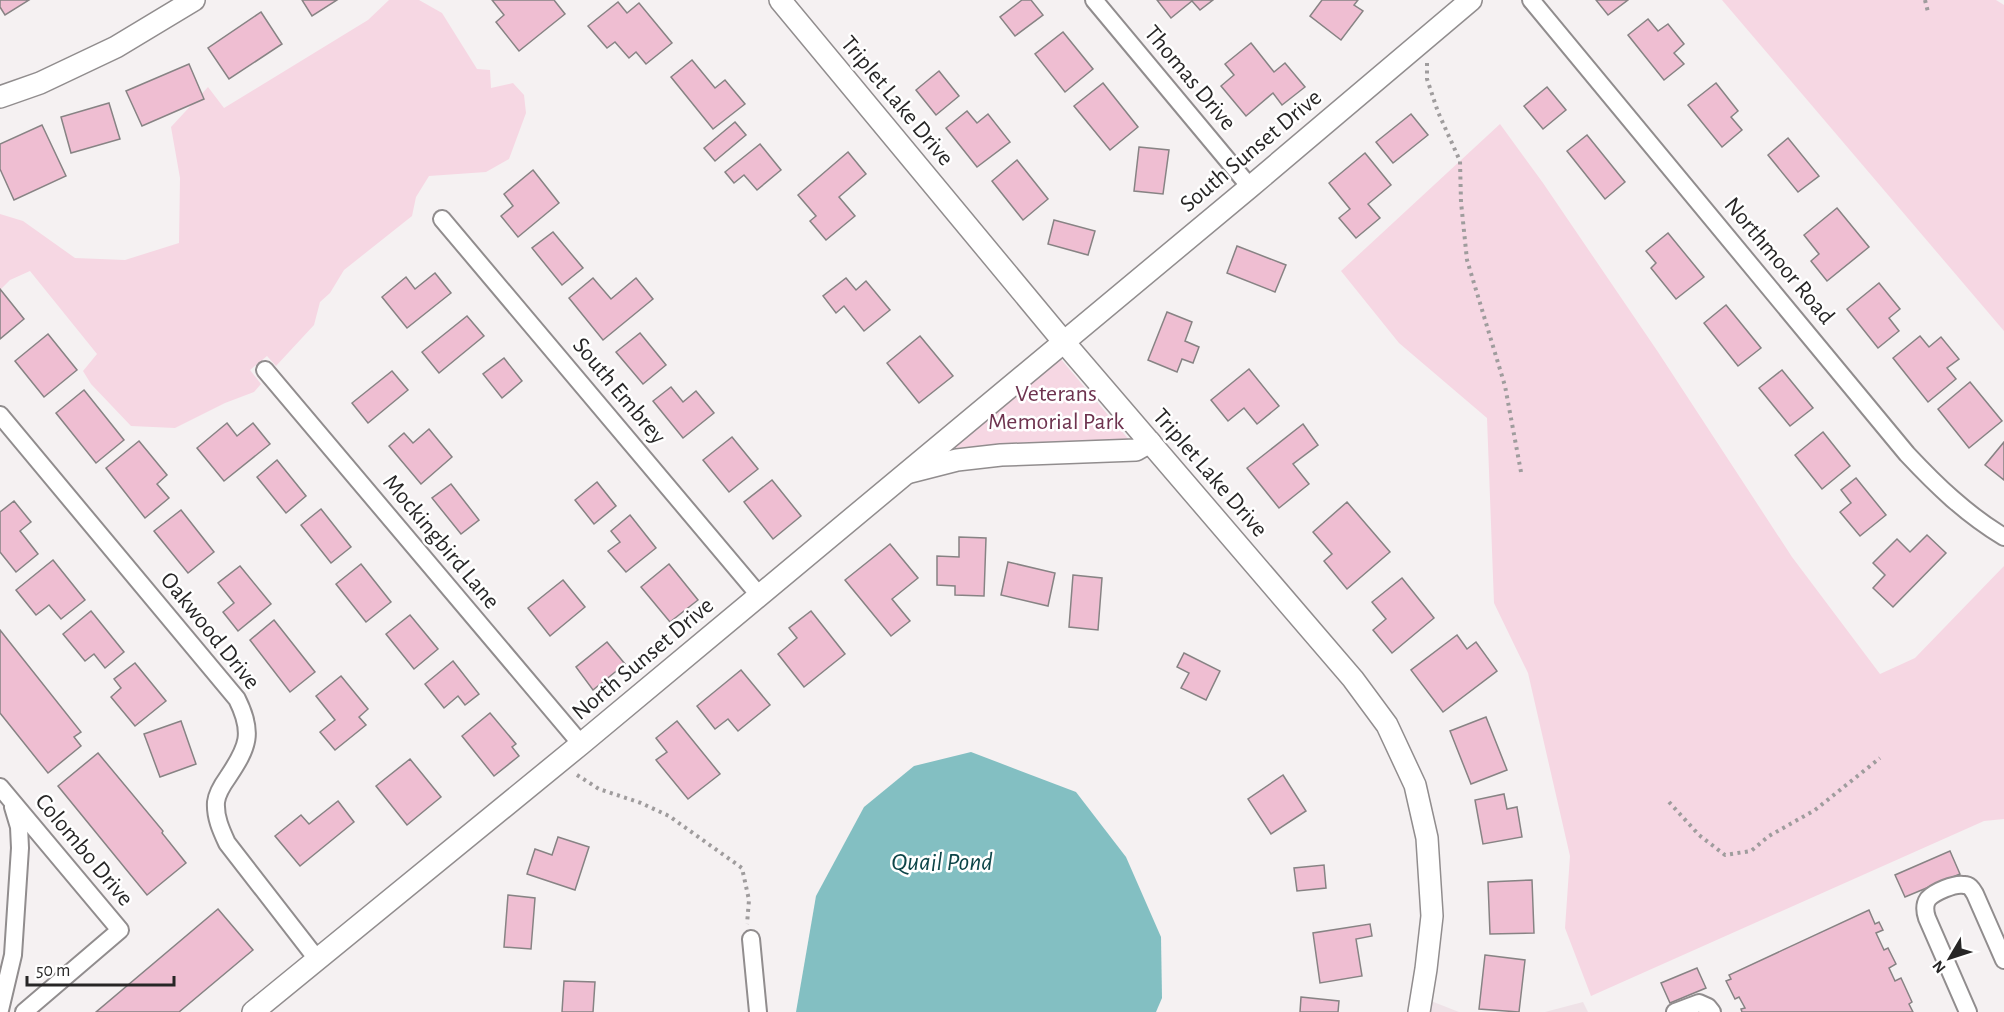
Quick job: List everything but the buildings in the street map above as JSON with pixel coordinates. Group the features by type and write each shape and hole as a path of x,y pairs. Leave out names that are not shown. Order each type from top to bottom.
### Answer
{"street":[{"path":"0,97 40,83 116,47 194,0"},
{"name":"Triplet Lake Drive","path":"780,0 1063,341 1353,679 1387,725 1415,785 1427,838 1432,916 1419,1012"},
{"name":"Thomas Drive","path":"1094,0 1250,187"},
{"name":"South Sunset Drive","path":"1063,341 1471,0"},
{"name":"Northmoor Road","path":"1531,0 1908,454 1941,490 1977,520 2004,537"},
{"name":"South Embrey","path":"442,219 759,595"},
{"name":"North Sunset Drive","path":"253,1012 581,744 1063,341"},
{"name":"Mockingbird Lane","path":"265,370 581,744"},
{"name":"Oakwood Drive","path":"0,415 237,699 246,718 247,736 243,753 222,785 216,801 217,822 227,843 317,959"},
{"path":"904,474 957,460 1001,455 1136,450 1150,442"},
{"name":"Colombo Drive","path":"0,787 120,930 24,1012"},
{"name":"Colombo Drive","path":"0,1010 13,955 20,848 19,828 11,801"},
{"path":"1968,1012 1927,918 1926,907 1929,898 1954,886 1970,887 2004,960"},
{"path":"749,933 759,1012"},
{"path":"1675,1012 1699,1003 1708,1007 1712,1012"}],"path":[{"path":"1925,0 1928,12"},
{"path":"1427,60 1428,79 1438,112 1460,161 1461,202 1467,260 1505,386 1521,472"},
{"path":"1669,802 1699,836 1725,855 1751,851 1769,836 1815,810 1880,758"},
{"path":"577,776 598,789 641,803 669,816 742,868 749,900 749,933"}],"shaded area":[{"path":"1431,1001 1459,1012 1429,1012"},
{"path":"1583,1002 1588,1012 1545,1012"}],"green space":[{"path":"389,0 419,0 442,13 477,69 490,70 491,88 513,83 524,95 526,113 509,159 486,172 429,176 416,197 412,216 344,270 330,293 320,302 314,325 276,366 267,356 250,370 261,384 254,392 225,403 175,428 131,426 91,384 83,371 97,354 30,271 10,280 0,290 0,214 23,221 75,258 125,260 179,243 180,178 171,127 208,87 224,108 368,20"},
{"path":"1722,0 1996,0 2004,5 2004,331"},
{"path":"1500,124 1658,352 1792,557 1880,674 1915,658 2004,566 2004,819 1984,821 1591,996 1565,928 1570,856 1528,673 1494,603 1487,418 1399,343 1341,271"},
{"name":"Veterans Memorial Park","path":"1060,358 1130,441 953,448"}],"water":[{"name":"Quail Pond","path":"971,752 1076,792 1126,857 1161,937 1162,998 1156,1012 796,1012 816,896 864,807 914,766"}]}
